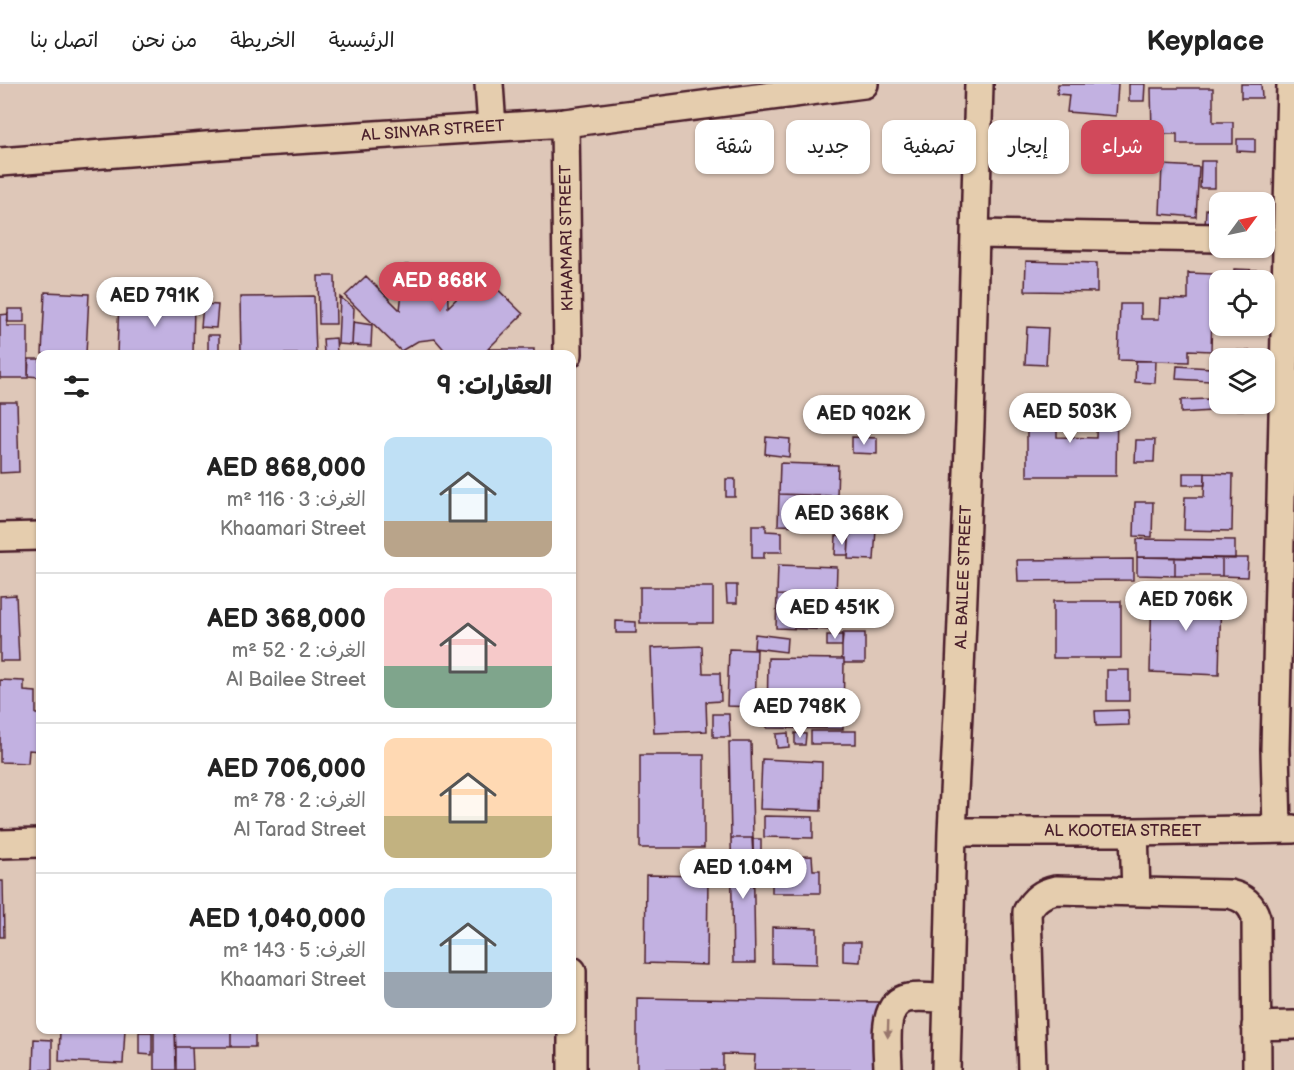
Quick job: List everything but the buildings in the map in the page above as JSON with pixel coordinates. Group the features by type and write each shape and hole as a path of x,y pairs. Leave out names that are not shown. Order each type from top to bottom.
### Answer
{"street":[{"path":"489,84 492,127"},
{"name":"AL SINYAR STREET","path":"0,162 232,144 565,123 864,84"},
{"name":"AL BAILEE STREET","path":"946,1070 952,832 970,424 979,84"},
{"path":"1285,829 1275,737 1290,288 1275,239 1291,84"},
{"name":"KHAAMARI STREET","path":"565,123 568,350"},
{"path":"975,234 1209,238"},
{"path":"0,537 36,536"},
{"name":"AL KOOTEIA STREET","path":"952,832 1285,829"},
{"path":"1134,832 1136,891"},
{"path":"0,844 36,843"},
{"path":"1032,1070 1027,912 1036,898 1046,892 1056,890 1229,894 1250,904 1256,918 1257,1070"},
{"path":"888,1070 888,1020 891,1010 898,1002 907,998 947,999"},
{"path":"1256,1026 1294,1025"},
{"path":"572,1034 572,1070"}]}
